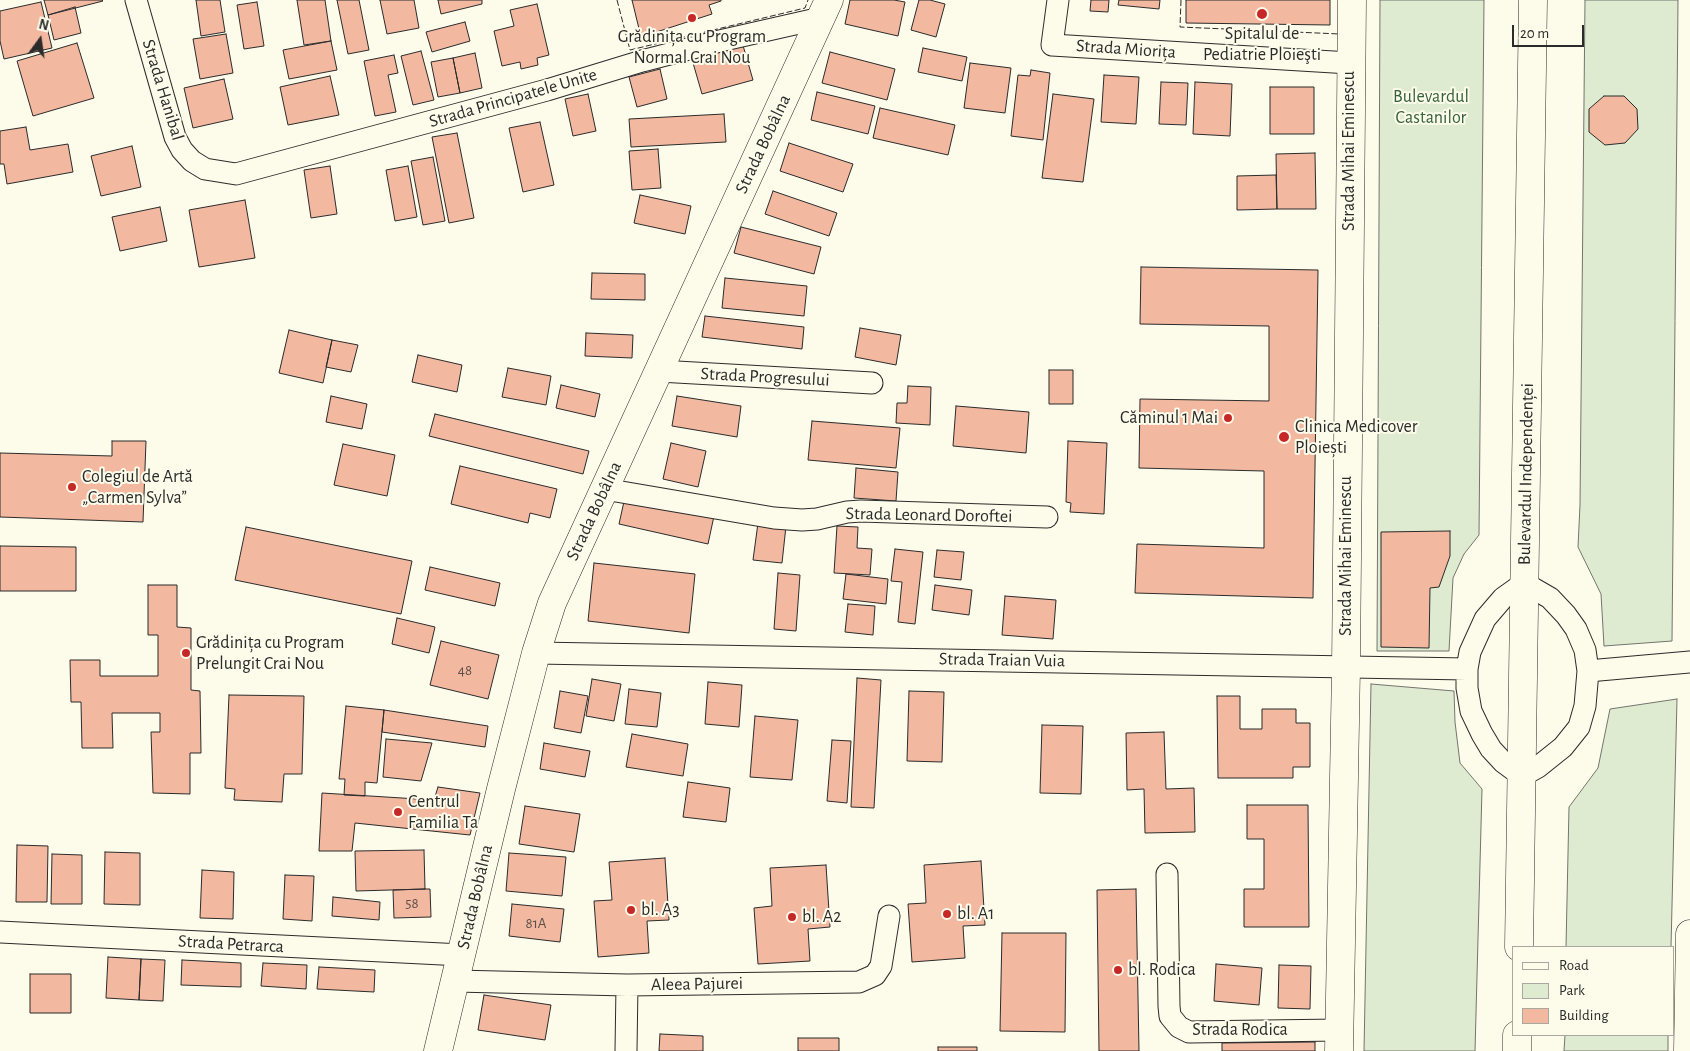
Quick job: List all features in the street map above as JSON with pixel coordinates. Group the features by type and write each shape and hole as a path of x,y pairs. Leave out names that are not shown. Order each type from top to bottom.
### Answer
{"main road":[{"name":"Strada Mihai Eminescu","path":"1339,1041 1346,668 1352,0"},
{"name":"Bulevardul Independenței","path":"1519,946 1533,0"},
{"name":"Strada Bobâlna","path":"438,1051 501,789 536,653 552,603 825,9"},
{"path":"1688,1051 1690,934"},
{"path":"1517,1051 1518,1036"}],"street":[{"name":"Strada Hanibal","path":"136,0 175,137 182,150 192,161 205,169"},
{"name":"Strada Miorița","path":"1058,0 1052,45 1350,63"},
{"name":"Strada Principatele Unite","path":"205,169 236,174 547,90 825,9"},
{"name":"Strada Progresului","path":"658,371 872,383"},
{"name":"Strada Leonard Doroftei","path":"604,489 774,518 802,520 861,511 1047,517"},
{"path":"1524,583 1550,598 1566,614 1576,629 1585,650 1588,671 1586,706 1579,726 1563,747 1538,767 1522,776 1503,762 1491,749 1482,734 1471,711 1467,669 1470,652 1485,619 1503,598 1524,583"},
{"name":"Strada Traian Vuia","path":"536,653 1467,669"},
{"path":"1588,671 1690,662"},
{"name":"Strada Rodica","path":"1167,874 1169,1006 1170,1016 1179,1027 1189,1032 1339,1041"},
{"name":"Aleea Pajurei","path":"458,968 627,985 860,982 875,975 881,966 889,916"},
{"name":"Strada Petrarca","path":"0,932 458,968"},
{"path":"626,1051 627,985"}],"green space":[{"name":"Bulevardul Castanilor","path":"1380,0 1484,0 1479,535 1464,554 1453,578 1449,651 1377,651"},
{"path":"1585,0 1678,0 1672,641 1604,646 1601,594 1578,547"},
{"path":"1371,684 1454,691 1455,722 1460,763 1482,789 1475,1051 1364,1051"},
{"path":"1677,699 1671,946 1566,946 1569,807 1598,768 1610,709"},
{"path":"1565,1036 1668,1036 1668,1051 1564,1051"}],"building":[{"path":"44,0 102,0 103,1 48,15"},
{"path":"196,0 220,0 225,32 201,36"},
{"path":"297,0 325,0 331,41 304,45"},
{"path":"337,0 359,0 369,50 348,54"},
{"path":"380,0 414,0 419,28 387,34"},
{"path":"438,0 482,0 482,4 441,14"},
{"path":"632,0 721,1 709,5 712,14 641,37"},
{"path":"850,0 894,0 905,2 898,36 845,24"},
{"path":"919,0 930,0 945,4 936,37 911,30"},
{"path":"1091,0 1109,0 1108,12 1090,11"},
{"path":"1119,0 1160,0 1159,9 1118,5"},
{"name":"Spitalul de Pediatrie Ploieşti","path":"1186,0 1330,0 1330,25 1186,23"},
{"path":"41,2 52,48 4,59 0,41 0,11"},
{"path":"257,2 264,46 244,49 237,5"},
{"path":"537,4 549,55 537,58 538,65 521,69 520,62 502,66 494,31 514,26 510,10"},
{"path":"75,7 81,33 54,40 48,15"},
{"path":"465,22 470,41 432,52 426,32"},
{"path":"226,34 233,73 200,79 193,39"},
{"path":"331,41 337,70 289,79 283,50"},
{"path":"742,42 753,80 702,94 691,56"},
{"path":"77,43 94,98 33,116 17,61"},
{"path":"923,48 967,57 962,81 918,72"},
{"path":"421,51 434,100 413,105 401,56"},
{"path":"830,52 895,69 887,100 822,83"},
{"path":"475,53 482,88 460,93 453,58"},
{"path":"394,55 398,73 388,75 396,112 375,116 364,61"},
{"path":"453,58 460,93 438,97 431,62"},
{"path":"970,63 1011,68 1005,113 964,108"},
{"path":"660,69 667,99 637,107 629,77"},
{"path":"1031,70 1050,73 1043,140 1011,136 1018,75 1030,76"},
{"path":"1104,75 1139,77 1136,124 1101,122"},
{"path":"330,76 339,115 288,125 280,87"},
{"path":"224,79 233,119 193,128 184,88"},
{"path":"1161,82 1188,83 1186,125 1159,124"},
{"path":"1195,82 1232,84 1230,136 1193,134"},
{"path":"1270,87 1314,87 1314,134 1270,134"},
{"path":"817,92 875,106 868,134 811,120"},
{"path":"588,94 596,131 573,136 565,99"},
{"path":"1053,94 1094,99 1083,182 1042,178"},
{"path":"1604,96 1624,96 1637,109 1638,129 1625,143 1605,145 1589,132 1589,109"},
{"path":"880,108 955,125 948,155 873,138"},
{"path":"724,114 726,142 631,147 629,119"},
{"path":"540,122 554,185 523,192 509,128"},
{"path":"26,127 30,150 68,144 73,172 7,184 4,164 0,164 0,131"},
{"path":"457,133 474,218 449,223 432,137"},
{"path":"789,143 853,164 843,192 780,171"},
{"path":"132,146 141,187 101,196 91,156"},
{"path":"658,149 661,188 632,190 629,151"},
{"path":"1315,153 1316,209 1277,209 1276,154"},
{"path":"433,157 445,221 423,225 411,161"},
{"path":"330,166 337,214 311,218 304,170"},
{"path":"408,166 417,217 395,221 386,170"},
{"path":"1276,175 1277,209 1237,210 1237,176"},
{"path":"773,191 837,213 829,236 765,214"},
{"path":"640,195 691,206 685,234 634,223"},
{"path":"245,200 255,258 199,267 189,210"},
{"path":"160,207 167,241 120,251 112,217"},
{"path":"741,227 821,247 814,274 734,253"},
{"name":"Căminul 1 Mai","path":"1141,267 1318,270 1313,598 1135,593 1137,544 1264,548 1264,471 1139,468 1140,399 1269,401 1269,326 1140,324"},
{"path":"592,273 645,274 645,300 591,299"},
{"path":"725,278 807,286 804,316 722,308"},
{"path":"705,316 804,327 802,349 702,337"},
{"path":"860,328 901,335 896,365 855,357"},
{"path":"289,330 332,340 323,383 279,373"},
{"path":"586,333 633,335 632,358 585,356"},
{"path":"332,340 358,345 351,372 326,367"},
{"path":"418,355 462,365 457,392 412,382"},
{"path":"508,368 551,376 546,405 502,397"},
{"path":"1049,370 1073,370 1073,404 1049,404"},
{"path":"561,385 600,394 595,417 556,408"},
{"path":"908,386 931,387 930,425 896,423 897,403 907,403"},
{"path":"331,396 367,404 362,429 326,422"},
{"path":"677,396 741,406 737,437 672,426"},
{"path":"956,406 1029,412 1026,453 953,446"},
{"path":"435,414 589,451 583,474 429,436"},
{"path":"812,421 900,428 896,468 808,460"},
{"name":"Colegiul de Artă „Carmen Sylva”","path":"112,441 146,441 143,522 0,517 0,453 112,456"},
{"path":"1068,441 1107,443 1104,514 1070,512 1071,503 1066,502"},
{"path":"671,443 706,451 698,487 663,479"},
{"path":"343,444 395,455 387,496 334,485"},
{"path":"460,466 557,489 550,518 530,513 528,523 451,504"},
{"path":"856,468 898,472 896,501 854,498"},
{"path":"625,497 714,516 708,544 619,524"},
{"path":"758,523 786,526 782,563 753,560"},
{"path":"837,526 858,527 857,548 872,549 870,575 834,573"},
{"path":"246,527 412,561 401,614 235,580"},
{"path":"1450,531 1450,556 1439,587 1430,588 1429,648 1381,647 1381,532"},
{"path":"0,546 76,547 76,591 0,591"},
{"path":"895,549 923,552 915,624 898,622 902,582 891,581"},
{"path":"937,550 964,552 961,580 934,577"},
{"path":"594,563 695,574 689,633 588,621"},
{"path":"430,567 500,583 495,606 425,590"},
{"path":"778,573 800,575 796,631 774,629"},
{"path":"846,574 888,579 886,604 843,599"},
{"path":"148,585 177,585 177,627 191,628 191,690 200,691 201,753 190,753 190,794 153,793 151,732 160,732 160,713 112,713 113,748 82,748 81,702 71,702 70,660 100,660 100,676 158,676 158,635 148,635"},
{"path":"935,585 972,590 969,615 932,610"},
{"path":"1005,596 1056,600 1053,639 1002,635"},
{"path":"848,604 875,606 873,635 845,632"},
{"path":"397,618 435,627 429,653 392,644"},
{"path":"441,641 499,655 488,699 430,685"},
{"path":"857,678 881,680 874,808 851,807"},
{"path":"592,679 621,684 614,721 586,716"},
{"path":"708,682 742,685 739,727 705,724"},
{"path":"629,689 661,693 657,727 625,724"},
{"path":"560,691 588,696 581,733 554,728"},
{"path":"909,691 944,692 942,762 907,761"},
{"path":"229,695 304,696 302,774 284,774 282,802 234,800 235,789 225,788"},
{"path":"1217,696 1240,696 1240,729 1262,729 1262,709 1296,709 1296,723 1310,723 1310,767 1293,767 1293,778 1218,778"},
{"path":"346,706 384,710 377,783 365,782 365,796 344,795 345,779 339,779"},
{"path":"384,710 488,726 485,747 382,732"},
{"path":"755,716 798,720 792,780 750,777"},
{"path":"1042,725 1083,726 1081,794 1040,793"},
{"path":"1164,732 1166,789 1194,788 1195,832 1145,833 1144,789 1127,790 1126,733"},
{"path":"632,734 688,744 683,776 626,767"},
{"path":"386,739 432,743 421,781 383,777"},
{"path":"832,740 851,741 847,803 827,801"},
{"path":"544,743 590,751 585,777 540,769"},
{"path":"688,782 730,788 726,822 683,817"},
{"name":"Centrul Familia Ta","path":"438,787 480,793 470,835 355,823 352,851 319,851 322,793 434,800"},
{"path":"1247,805 1308,805 1309,927 1244,927 1244,889 1264,889 1264,839 1247,839"},
{"path":"525,806 580,814 574,852 519,844"},
{"path":"17,845 48,846 47,902 16,902"},
{"path":"424,850 425,889 356,891 355,851"},
{"path":"105,852 140,853 140,905 104,904"},
{"path":"509,853 566,857 562,896 506,891"},
{"path":"52,854 82,855 82,904 51,904"},
{"name":"bl. A3","path":"665,858 669,920 647,921 649,953 598,957 594,901 612,900 609,862"},
{"name":"bl. A1","path":"981,861 985,925 963,926 965,958 912,962 908,904 926,903 924,865"},
{"name":"bl. A2","path":"826,865 830,927 808,929 810,961 758,964 754,908 772,906 770,868"},
{"path":"202,870 234,872 233,919 200,918"},
{"path":"285,875 314,876 312,921 283,919"},
{"path":"430,889 431,917 394,918 393,890"},
{"name":"bl. Rodica","path":"1136,889 1139,1051 1099,1051 1097,890"},
{"path":"333,897 380,902 379,920 332,916"},
{"path":"512,904 564,909 560,942 509,936"},
{"path":"1002,933 1066,933 1065,1032 1000,1031"},
{"path":"108,957 141,959 139,1000 106,998"},
{"path":"141,959 165,960 163,1001 139,1000"},
{"path":"182,960 241,963 241,987 181,985"},
{"path":"263,963 307,965 306,989 261,986"},
{"path":"1216,964 1262,968 1259,1005 1214,1001"},
{"path":"1279,965 1311,966 1310,1009 1278,1008"},
{"path":"319,967 375,970 374,992 317,989"},
{"path":"30,974 71,974 71,1013 30,1013"},
{"path":"484,995 551,1005 545,1040 478,1030"},
{"path":"660,1034 703,1036 703,1051 659,1051"},
{"path":"798,1038 839,1038 839,1051 798,1051"},
{"path":"1315,1042 1315,1051 1222,1051 1222,1043"},
{"path":"938,1047 977,1047 977,1051 938,1051"}],"fence":[{"path":"617,0 630,50 805,8 808,0"},
{"path":"1181,0 1180,27 1340,34"}],"place":[{"name":"Spitalul de Pediatrie Ploieşti","path":"1262,14"},
{"name":"Grădinița cu Program Normal Crai Nou","path":"692,18"},
{"name":"Căminul 1 Mai","path":"1228,418"},
{"name":"Clinica Medicover Ploiești","path":"1284,437"},
{"name":"Colegiul de Artă „Carmen Sylva”","path":"72,487"},
{"name":"Grădinița cu Program Prelungit Crai Nou","path":"186,653"},
{"name":"Centrul Familia Ta","path":"398,812"},
{"name":"bl. A3","path":"631,910"},
{"name":"bl. A1","path":"947,914"},
{"name":"bl. A2","path":"792,917"},
{"name":"bl. Rodica","path":"1118,970"}]}
